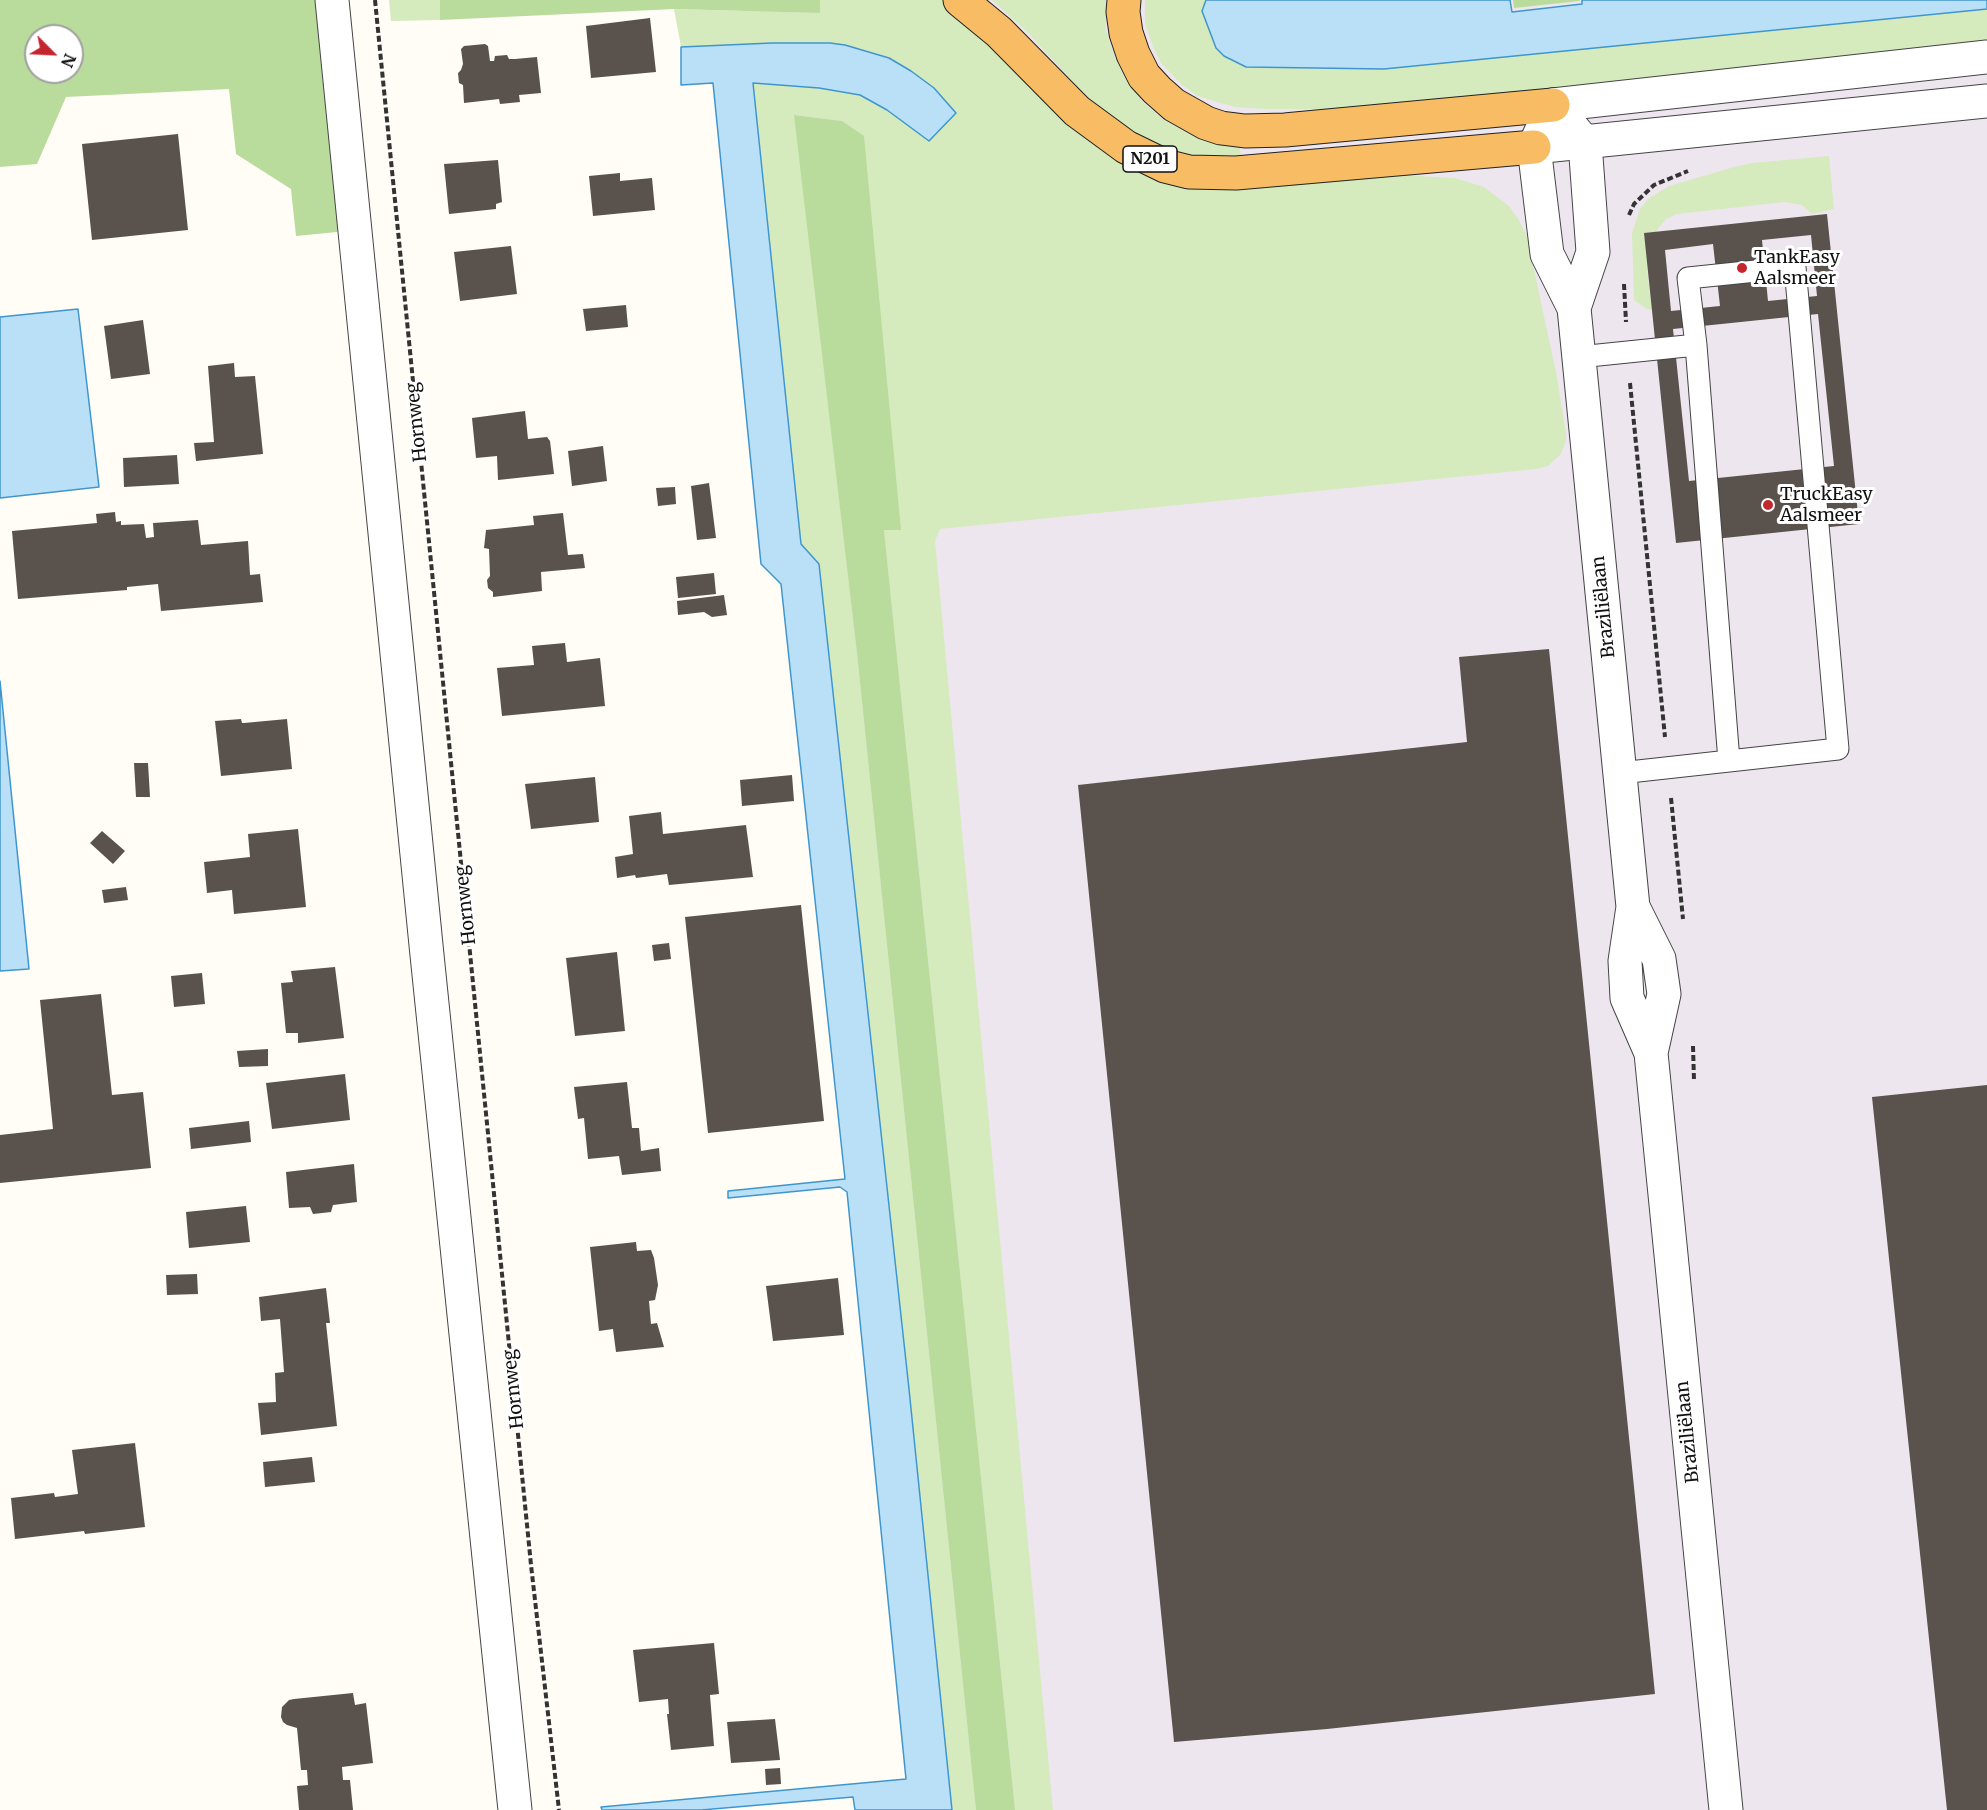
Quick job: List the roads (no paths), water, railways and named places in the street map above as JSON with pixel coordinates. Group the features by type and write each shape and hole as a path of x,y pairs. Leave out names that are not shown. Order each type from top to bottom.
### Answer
{"highway":[{"name":"N201","path":"960,0 999,32 1077,111 1126,147 1165,166 1188,172 1236,173 1534,147"},
{"path":"1124,0 1126,33 1132,54 1144,76 1174,105 1206,123 1221,128 1245,131 1285,130 1553,105"}],"street":[{"path":"332,0 515,1810"},
{"path":"1553,105 1987,57"},
{"path":"1553,105 1534,147 1987,101"},
{"path":"1553,105 1585,143"},
{"name":"Braziliëlaan","path":"1574,308 1593,252 1585,143"},
{"name":"Braziliëlaan","path":"1534,147 1547,254 1574,308 1633,906 1625,961 1627,998 1651,1053 1726,1810"}],"lane":[{"path":"1620,773 1729,761 1838,749 1795,267 1688,278 1696,345 1729,761"},
{"path":"1579,357 1696,345"}],"water":[{"path":"1206,0 1510,0 1512,12 1582,4 1582,0 1987,0 1987,9 1384,69 1246,67 1224,56 1216,48 1202,11"},
{"path":"830,43 889,58 934,88 956,113 929,141 887,110 860,95 819,88 753,83 801,544 819,564 909,1389 952,1810 855,1810 853,1797 701,1810 602,1810 601,1807 906,1779 847,1192 840,1187 728,1198 728,1191 845,1179 781,584 761,564 713,83 681,85 681,47"},
{"path":"78,309 99,487 0,498 0,317"},
{"path":"0,681 29,969 0,971"}],"place":[{"name":"TankEasy Aalsmeer","path":"1742,268"},
{"name":"TruckEasy Aalsmeer","path":"1768,505"}]}
